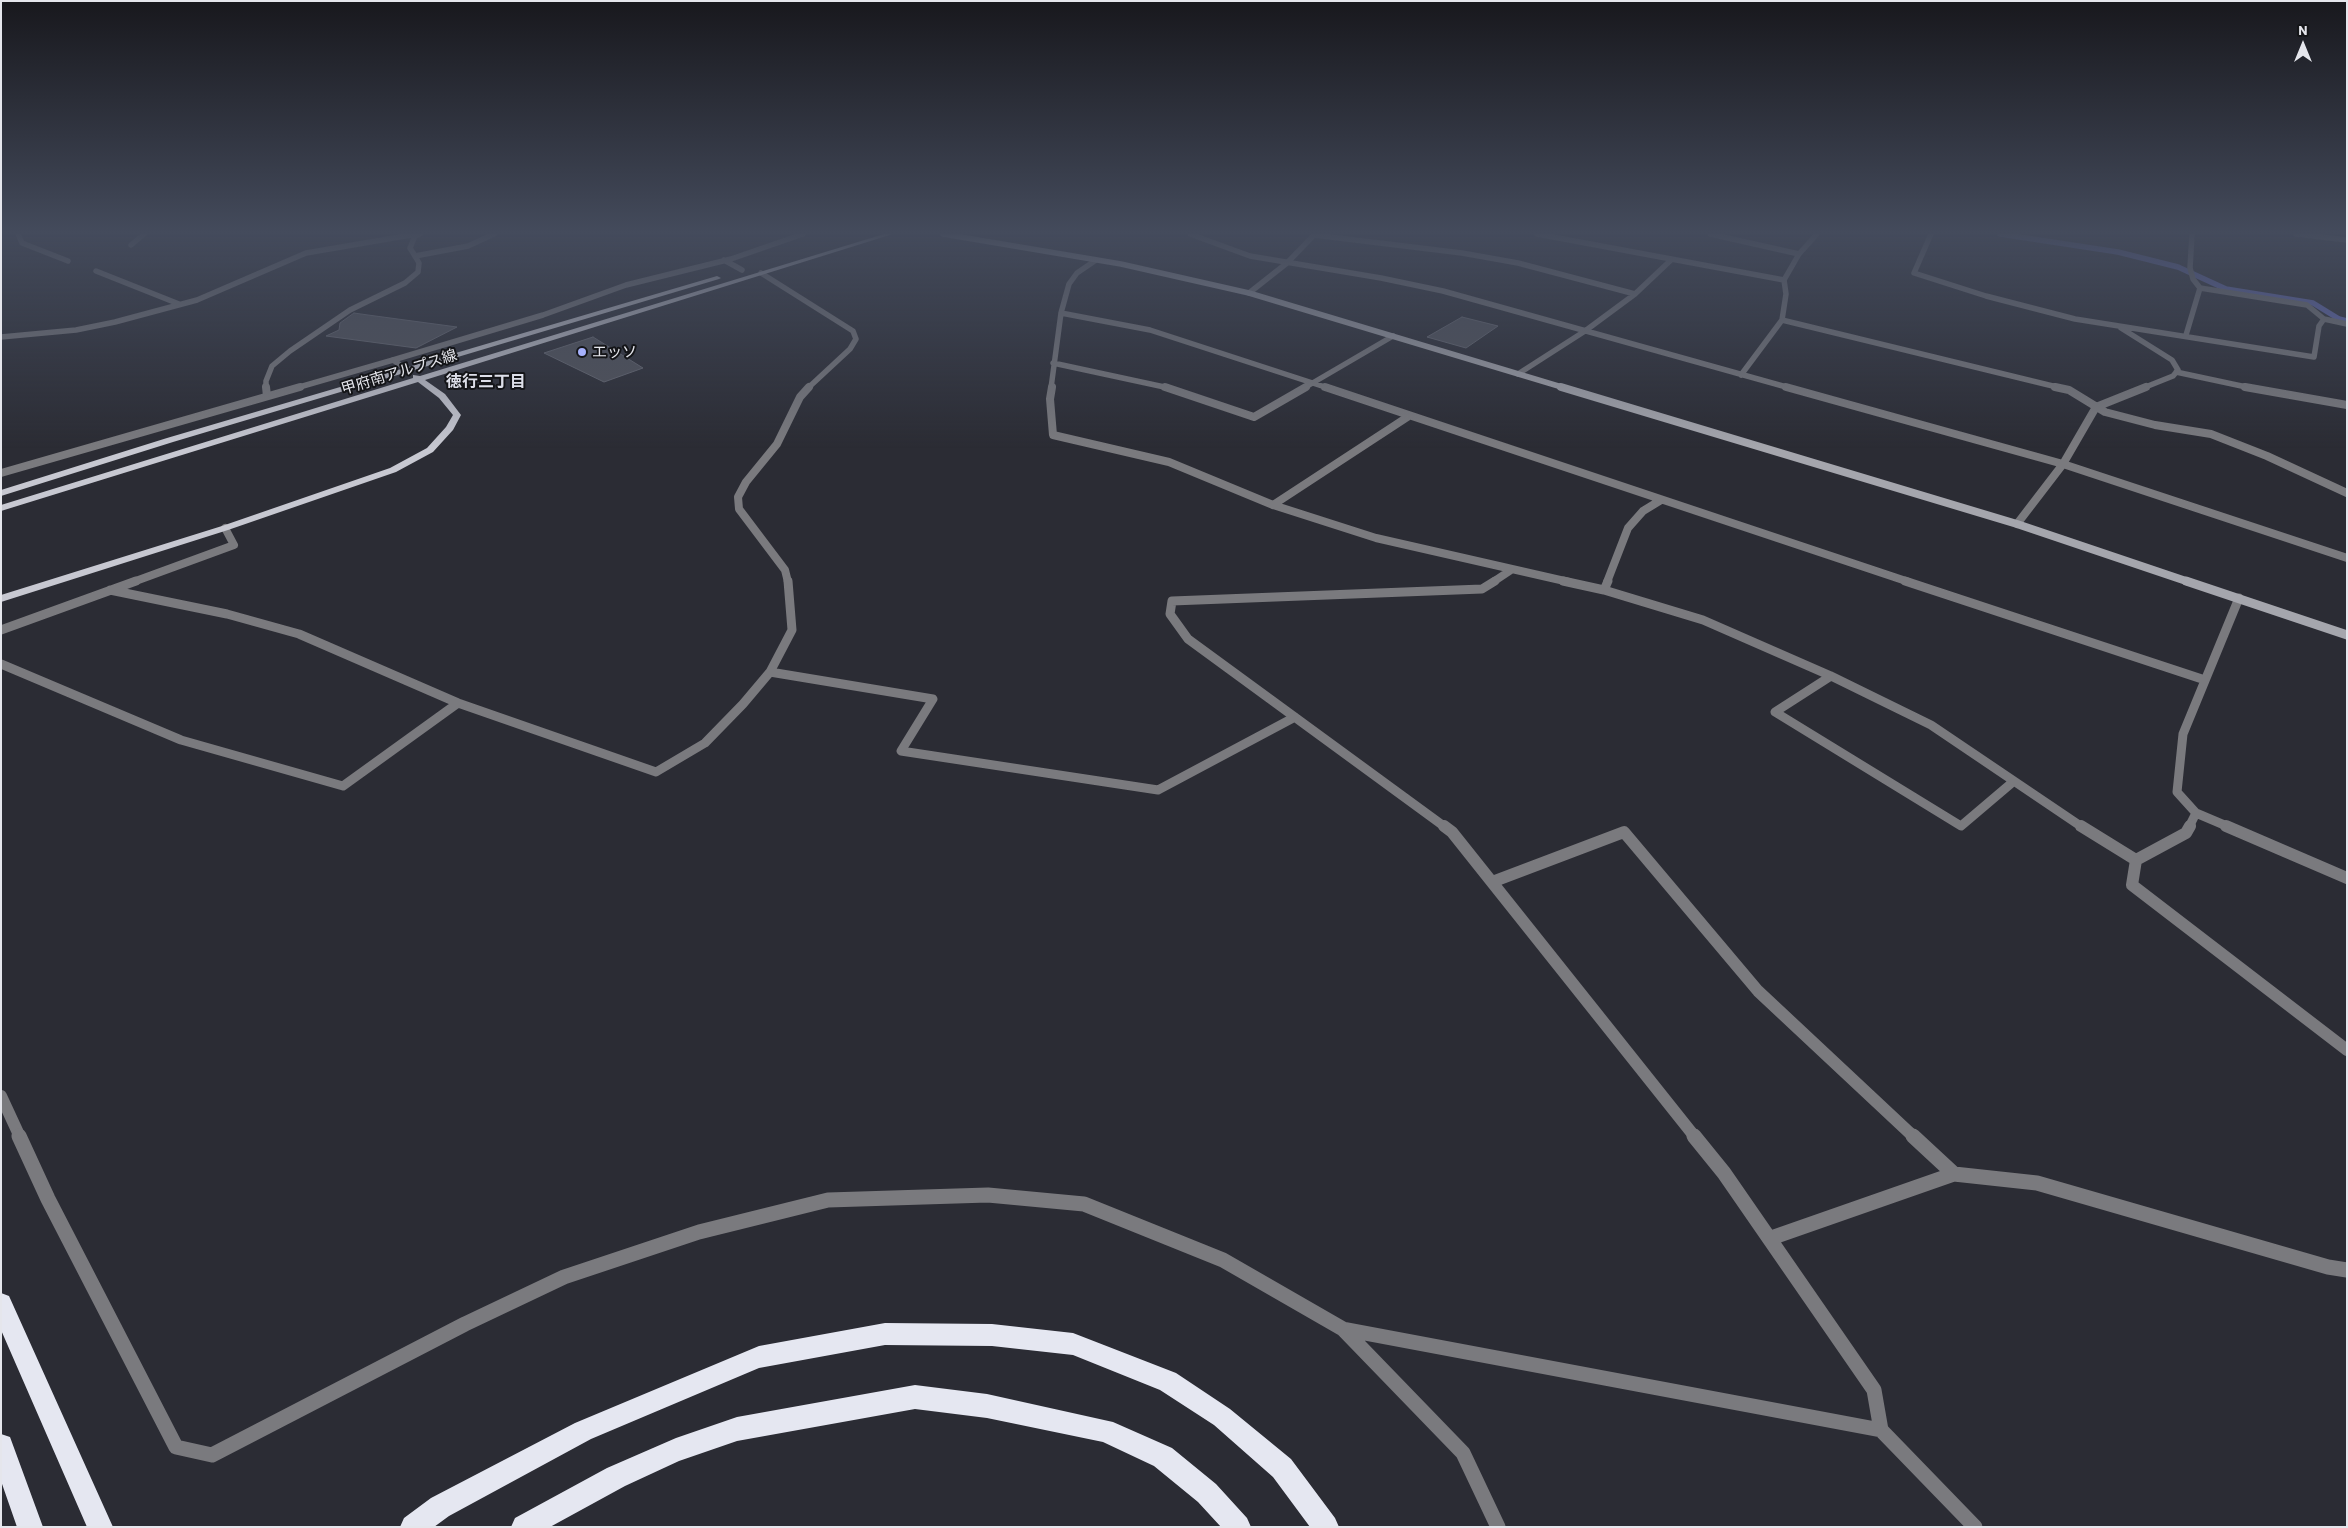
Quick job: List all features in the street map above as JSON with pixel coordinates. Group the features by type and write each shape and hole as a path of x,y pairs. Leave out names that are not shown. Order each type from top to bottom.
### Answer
{"highway":[{"path":"1,1304 100,1527"},
{"path":"413,1527 440,1507 583,1431 759,1357 885,1334 992,1335 1073,1344 1168,1381 1222,1417 1282,1468 1326,1527"},
{"path":"524,1527 616,1477 676,1450 737,1428 915,1397 987,1406 1105,1430 1164,1457 1207,1493 1238,1527"},
{"path":"1,1446 30,1527"}],"main road":[{"name":"甲府南アルプス線","path":"1,493 406,369 622,305"},
{"name":"甲府南アルプス線","path":"1,508 658,305"},
{"path":"1,599 225,528 394,470 430,450 450,428 457,415 442,396 406,369"}],"street":[{"path":"1,337 76,330 174,305"},
{"path":"267,396 266,382 272,366 290,350 360,305"},
{"path":"1,474 393,360 570,305"},
{"path":"110,590 227,614 299,634 458,703 656,772 705,743 743,704 770,672 792,630 790,591 785,570 739,509 738,497 746,482 777,444 800,397 818,377 850,349 856,339 853,331 812,305"},
{"path":"1063,305 1053,363 1050,399 1053,435 1169,462 1273,505 1376,538 1604,590 1703,620 1831,676 1931,726 2100,839 2136,860"},
{"path":"1288,305 2017,524 2347,635"},
{"path":"1494,305 2063,464 2347,558"},
{"path":"1518,374 1585,331 1620,305"},
{"path":"1741,375 1782,320 1784,305"},
{"path":"2022,305 2075,319 2186,334 2314,356 2319,326 2324,319"},
{"path":"2186,334 2195,305"},
{"path":"2307,305 2324,319 2347,324"},
{"path":"1061,313 1150,330 1195,343 1409,416 2205,680"},
{"path":"1782,320 2070,390 2105,412 2155,425 2211,434 2267,456 2347,493"},
{"path":"2017,524 2063,464 2096,407 2173,376 2178,370 2172,360 2153,346 2117,326"},
{"path":"1053,363 1160,385 1254,417 1393,336"},
{"path":"393,360 406,369"},
{"path":"2176,372 2280,394 2347,405"},
{"path":"1273,505 1409,416"},
{"path":"1604,590 1628,528 1644,511 1661,500"},
{"path":"1,630 234,545 225,528"},
{"path":"1510,570 1482,589 1172,601 1170,614 1188,638 1452,832 1724,1173 1771,1238 1874,1390 1882,1430 1975,1527"},
{"path":"2238,598 2183,734 2177,792 2196,813 2347,878"},
{"path":"1,664 181,740 343,786 458,703"},
{"path":"770,672 933,699 901,751 1158,790 1296,717"},
{"path":"1831,676 1775,712 1961,826 2014,781"},
{"path":"2136,860 2186,834 2196,813"},
{"path":"1492,882 1624,832 1758,991 1954,1174"},
{"path":"2136,860 2132,885 2347,1050"},
{"path":"1,1096 48,1199 176,1447 212,1455 465,1324 564,1277 699,1232 828,1200 988,1195 1084,1204 1223,1260 1343,1329 1463,1453 1498,1527"},
{"path":"1771,1238 1954,1174 2037,1183 2328,1267 2347,1270"},
{"path":"1343,1329 1882,1430"}],"building":[{"path":"354,313 457,327 416,348 326,336 339,330 340,323"},
{"path":"1462,317 1498,326 1466,348 1427,337"},
{"path":"593,337 643,368 604,382 544,353"}],"waterway":[{"path":"2317,305 2339,319 2347,321"}],"place":[{"name":"エッソ","path":"582,352"}],"district":[{"name":"徳行三丁目","path":"486,382"}]}
